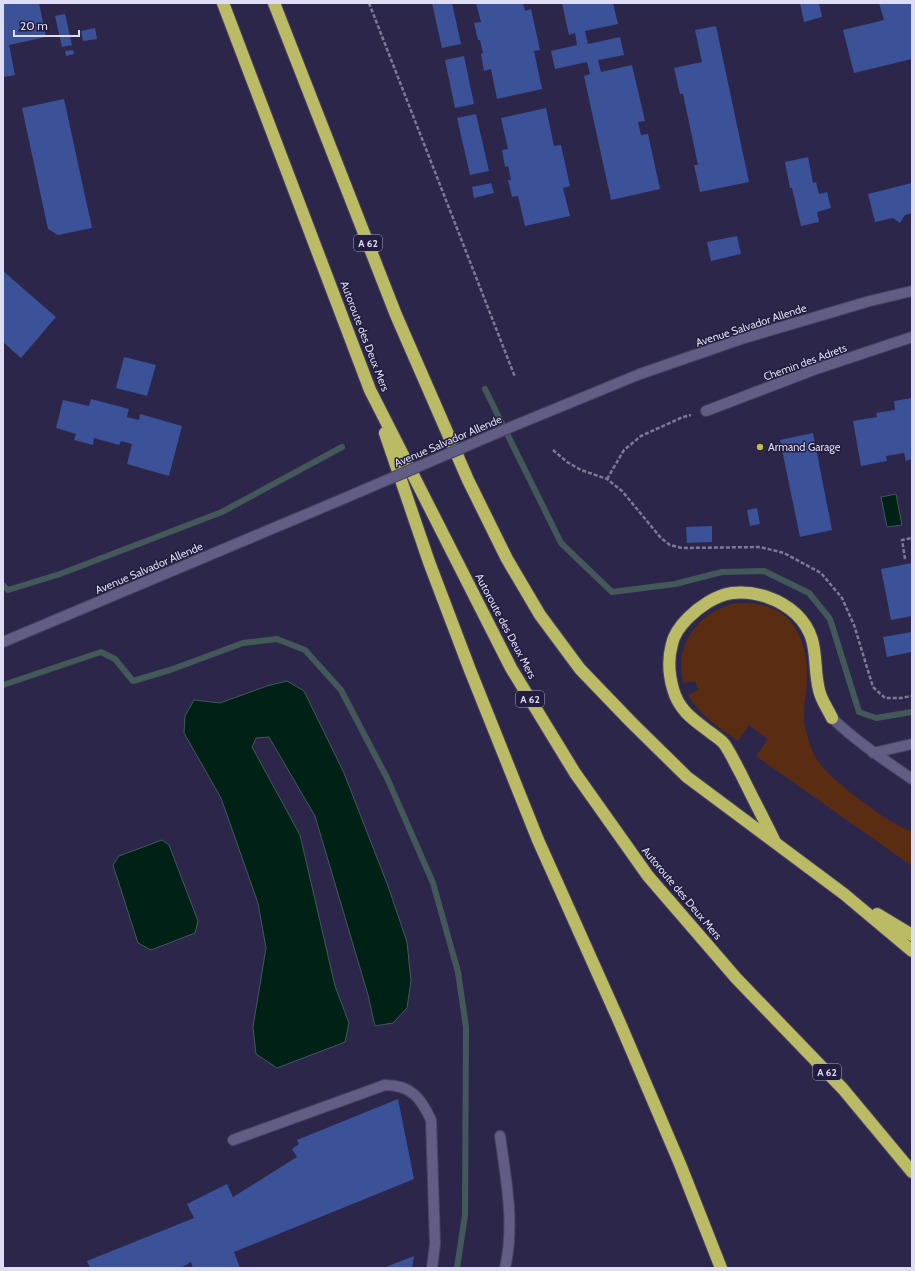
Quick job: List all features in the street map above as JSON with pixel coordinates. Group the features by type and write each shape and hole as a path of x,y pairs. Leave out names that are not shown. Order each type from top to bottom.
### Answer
{"highway":[{"name":"Autoroute des Deux Mers","path":"223,3 370,390 511,668 580,779 648,876 736,978 843,1089 912,1172"},
{"name":"A 62","path":"274,3 396,315 468,480 507,559 540,615 580,669 687,777 844,894 912,951"},
{"path":"370,390 429,562 470,670 538,840 622,1028 680,1164 721,1268"},
{"path":"777,844 725,743 687,716 678,701 673,689 670,673 670,656 674,638 681,625 693,613 718,598 731,593 750,593 784,604 797,614 808,628 813,641 816,656 819,691 832,718"},
{"path":"844,894 912,935"}],"street":[{"name":"Avenue Salvador Allende","path":"3,642 640,374 726,344 870,301 912,291"},
{"name":"Chemin des Adrets","path":"706,411 816,369 912,337"},
{"path":"832,718 851,736 873,753 912,779"},
{"path":"873,753 912,744"},
{"path":"233,1140 385,1085 397,1085 412,1092 424,1105 431,1120 435,1244 432,1268"},
{"path":"500,1136 510,1228 509,1252 505,1268"}],"path":[{"path":"369,3 515,377"},
{"path":"607,479 624,450 641,436 683,417 706,411"},
{"path":"553,450 567,462 581,470 607,479 622,491 661,538 670,545 682,548 760,547 784,553 821,573 842,598 854,625 873,687 885,698 912,696"},
{"path":"905,559 902,540 912,538"}],"shaded area":[{"path":"896,494 902,525 887,527 881,497"},
{"path":"751,603 769,607 780,612 788,619 800,637 804,648 807,671 804,719 809,742 816,758 829,774 851,793 887,819 912,832 912,866 756,756 768,739 749,725 738,741 704,715 688,695 698,690 695,681 683,683 682,679 682,655 689,636 702,620 719,609 732,604"},
{"path":"287,681 304,691 344,773 388,886 407,942 411,981 407,1008 393,1023 375,1026 368,995 315,816 269,737 256,738 252,747 300,835 335,986 349,1023 345,1042 277,1068 256,1054 253,1027 266,948 258,903 221,798 184,733 185,716 194,700 220,703 267,686"},
{"path":"162,840 169,845 198,921 195,933 151,950 138,943 113,865 119,856"}],"building":[{"path":"3,3 39,3 46,37 9,45 15,75 3,77"},
{"path":"432,3 452,3 461,44 442,48"},
{"path":"476,3 523,3 525,11 531,9 540,50 534,51 542,89 497,99 491,69 484,71 481,54 483,53 474,23 481,22"},
{"path":"562,3 613,3 618,24 585,31 588,44 620,37 624,55 598,60 601,72 632,65 645,121 638,122 641,135 648,134 660,189 611,200 584,76 590,74 587,62 555,69 551,51 577,45 575,33 569,35"},
{"path":"800,3 819,3 822,17 804,22"},
{"path":"879,3 912,3 912,59 854,73 843,30 884,20"},
{"path":"65,14 72,45 62,47 55,16"},
{"path":"716,26 749,182 700,192 694,165 698,165 683,94 680,94 674,68 702,62 695,30"},
{"path":"95,28 97,39 83,41 81,31"},
{"path":"73,50 74,54 66,56 65,51"},
{"path":"464,56 474,104 455,108 445,60"},
{"path":"64,99 92,228 58,235 48,229 22,108"},
{"path":"546,108 554,146 561,145 570,186 563,188 570,216 525,226 518,196 512,197 508,180 511,180 508,166 505,167 502,150 508,149 501,118"},
{"path":"476,114 489,171 470,175 457,118"},
{"path":"808,157 813,183 816,182 819,194 827,192 831,208 817,212 819,222 801,226 792,188 790,188 785,162"},
{"path":"491,183 494,193 474,198 472,187"},
{"path":"912,183 912,213 905,215 900,223 893,218 875,222 868,194"},
{"path":"737,236 741,254 711,261 707,242"},
{"path":"3,271 56,317 21,358 3,342"},
{"path":"124,357 156,365 147,396 116,388"},
{"path":"912,398 912,459 906,461 904,453 886,456 887,461 861,466 853,421 877,417 876,413 895,410 894,401"},
{"path":"91,399 129,409 127,417 139,420 140,414 182,426 169,476 127,464 132,444 121,441 119,445 94,438 93,445 74,440 76,434 56,428 63,400 89,406"},
{"path":"813,433 832,530 800,537 780,440"},
{"path":"757,508 760,524 750,526 747,510"},
{"path":"712,526 712,542 687,543 686,527"},
{"path":"912,563 912,616 891,620 881,569"},
{"path":"912,632 912,652 887,657 883,637"},
{"path":"398,1099 414,1179 234,1252 240,1268 193,1268 191,1262 181,1268 90,1268 87,1261 194,1218 187,1204 227,1184 233,1197 297,1157 292,1149 299,1144 297,1140"},
{"path":"414,1256 412,1268 383,1268"}],"waterway":[{"path":"485,389 561,543 612,592 675,584 722,572 764,571 809,593 830,619 859,712 876,718 912,712"},
{"path":"3,585 8,590 60,574 222,512 342,447"},
{"path":"3,685 101,652 115,659 133,681 170,670 243,643 277,639 305,650 341,690 388,780 433,883 458,972 466,1027 465,1215 457,1268"}],"place":[{"name":"Armand Garage","path":"760,447"}]}
